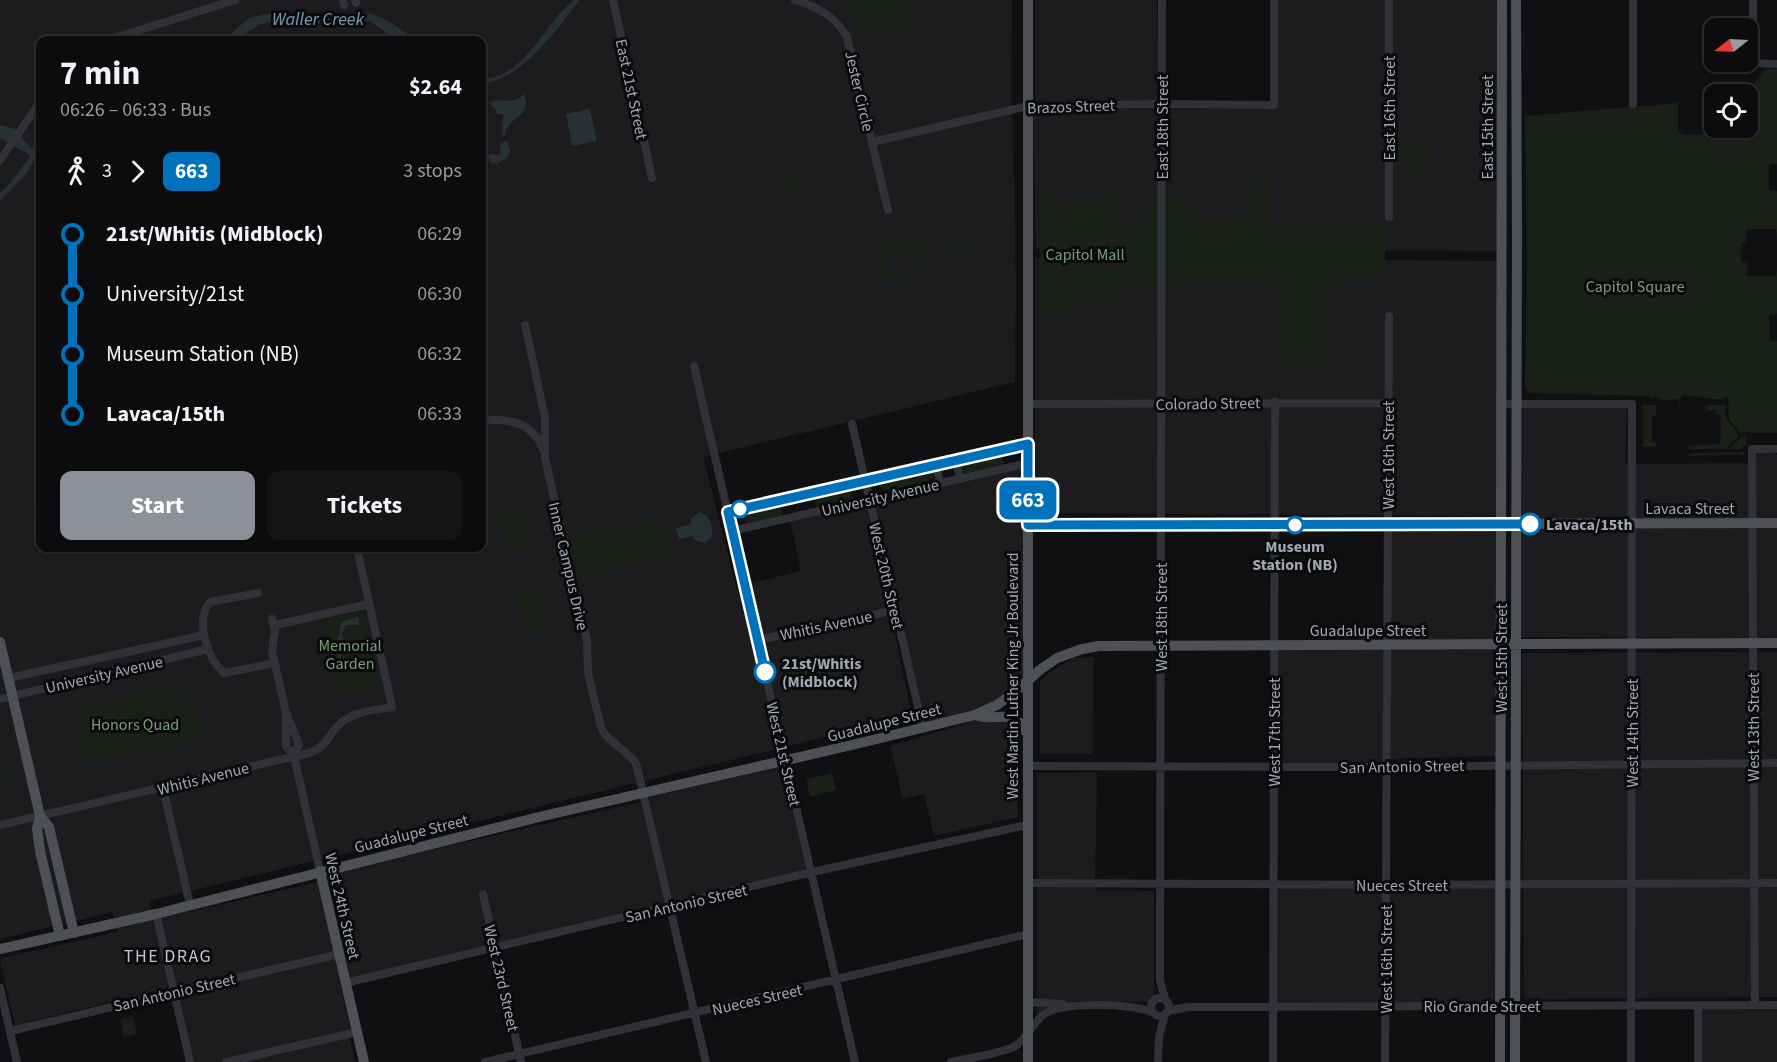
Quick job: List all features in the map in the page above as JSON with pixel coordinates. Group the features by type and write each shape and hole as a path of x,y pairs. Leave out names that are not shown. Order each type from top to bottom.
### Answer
{"main road":[{"name":"West Martin Luther King Jr Boulevard","path":"1028,0 1028,1062"},
{"name":"East 15th Street","path":"1502,0 1502,255"},
{"name":"East 15th Street","path":"1516,0 1517,255"},
{"name":"West 15th Street","path":"1500,1062 1502,255"},
{"name":"West 15th Street","path":"1515,1062 1517,255"},
{"name":"Lavaca Street","path":"1028,525 1274,526 1777,522"},
{"path":"0,642 40,816 37,829 40,851 60,936"},
{"name":"Guadalupe Street","path":"0,949 156,914 320,871 975,715 997,705 1057,658 1082,649 1100,646 1777,643"},
{"path":"975,715 986,719 1017,718 1021,721 1027,734"},
{"path":"40,816 49,827 74,933"},
{"name":"West 24th Street","path":"320,871 364,1062"}],"street":[{"path":"131,36 235,0"},
{"name":"East 21st Street","path":"613,0 652,178"},
{"name":"Jester Circle","path":"795,0 810,4 827,13 847,37 888,210"},
{"name":"East 18th Street","path":"1161,255 1162,0"},
{"name":"Brazos Street","path":"872,142 1028,106 1274,105 1274,0"},
{"name":"East 16th Street","path":"1389,0 1389,217"},
{"path":"1633,0 1633,104"},
{"path":"1753,0 1753,63 1777,64"},
{"path":"1502,105 1516,104"},
{"path":"2,157 36,108"},
{"name":"West 18th Street","path":"1158,1062 1159,1037 1166,1007 1160,980 1161,255"},
{"path":"1502,255 1517,255"},
{"name":"West 16th Street","path":"1385,1062 1389,316"},
{"name":"Inner Campus Drive","path":"525,325 545,417 545,458 587,641 588,673 601,727 608,738 634,760 706,1062"},
{"name":"West 21st Street","path":"694,366 855,1062"},
{"name":"West 17th Street","path":"1272,1062 1275,402"},
{"name":"Colorado Street","path":"1029,404 1388,403"},
{"path":"1502,404 1516,404"},
{"name":"West 14th Street","path":"1516,404 1632,404 1631,1062"},
{"path":"486,420 502,419 524,425 539,440 545,458"},
{"name":"West 20th Street","path":"852,424 923,728"},
{"name":"University Avenue","path":"728,512 1028,444"},
{"name":"West 13th Street","path":"1755,1005 1752,449 1777,449"},
{"path":"956,461 960,479"},
{"name":"University Avenue","path":"732,531 1028,463"},
{"path":"936,465 940,483"},
{"path":"358,552 369,604"},
{"path":"258,593 210,602 204,621 204,635 213,659 224,673 275,663"},
{"name":"Whitis Avenue","path":"0,825 317,750 326,744 341,723 350,717 392,706 369,604"},
{"name":"West 24th Street","path":"294,756 299,744 286,713 275,663 272,645 274,622 369,604"},
{"name":"Whitis Avenue","path":"758,640 895,610"},
{"name":"University Avenue","path":"9,678 204,635"},
{"name":"University Avenue","path":"0,699 208,649"},
{"path":"130,651 134,667"},
{"path":"71,664 75,681"},
{"name":"West 24th Street","path":"286,713 286,746 294,756 320,871"},
{"name":"San Antonio Street","path":"1027,766 1777,763"},
{"path":"163,788 190,905"},
{"name":"San Antonio Street","path":"345,983 812,872 1027,825"},
{"name":"Nueces Street","path":"1028,883 1631,885 1777,883"},
{"name":"West 23rd Street","path":"483,894 520,1058"},
{"path":"156,914 190,1062"},
{"name":"Nueces Street","path":"485,1062 520,1058 1028,934"},
{"name":"San Antonio Street","path":"10,1031 339,954"},
{"name":"West 18th Street","path":"1154,1000 1160,980"},
{"path":"0,988 17,1062"},
{"path":"1028,1002 1072,1006 1134,1007 1158,1016 1166,1007 1160,998 1134,1007"},
{"path":"1153,1013 1151,1008 1154,1000"},
{"path":"1698,1005 1698,1062"},
{"name":"Rio Grande Street","path":"1166,1007 1777,1005"},
{"path":"951,1062 1013,1048 1047,1013 1057,1008 1072,1006"},
{"name":"West 18th Street","path":"1153,1013 1159,1037"},
{"path":"226,1062 357,1032"}],"shaded area":[{"path":"0,0 1012,0 1015,382 703,457 736,587 801,571 790,520 867,502 912,716 149,901 168,985 166,989 15,1025 0,961 2,958 117,932 112,912 0,939"},
{"path":"1035,0 1157,0 1158,100 1035,101"},
{"path":"1277,0 1498,0 1498,251 1036,249 1033,109 1277,109"},
{"path":"1035,258 1498,261 1497,516 1035,513"},
{"path":"1627,406 1625,464 1756,463 1756,453 1777,454 1777,638 1521,637 1523,407"},
{"path":"1028,463 1027,680 997,705 923,728 870,500"},
{"path":"1388,527 1498,528 1496,756 1389,759"},
{"path":"1274,645 1387,645 1387,767 1274,766"},
{"path":"1777,652 1777,997 1524,999 1522,653"},
{"path":"1094,657 1093,754 1040,754 1040,682 1047,674 1073,658"},
{"path":"1009,719 1018,725 1018,817 934,836 924,794 903,799 890,746 977,720"},
{"path":"783,766 806,871 671,902 649,797"},
{"path":"1037,773 1097,773 1095,890 1154,891 1154,1002 1077,1001 1048,1008 1037,1015"},
{"path":"641,802 665,904 348,979 325,874"},
{"path":"318,882 351,1032 349,1033 355,1062 190,1062 160,918"},
{"path":"1273,888 1497,888 1496,1003 1270,1006"},
{"path":"1698,1005 1777,1005 1777,1062 1698,1062"}],"green space":[{"path":"849,0 910,0 916,26 858,39"},
{"name":"Capitol Square","path":"1765,69 1777,69 1777,164 1769,165 1769,190 1777,191 1777,237 1776,229 1747,229 1746,242 1741,243 1741,262 1747,263 1747,276 1776,276 1777,268 1777,314 1769,315 1770,341 1777,341 1777,433 1751,433 1751,431 1741,433 1729,420 1728,397 1714,399 1682,395 1679,405 1679,399 1663,400 1656,397 1650,399 1650,396 1530,393 1525,387 1527,262 1525,116 1678,103 1678,132 1684,135 1703,134 1704,118 1704,138 1758,138 1758,110 1761,109 1758,105 1758,84 1755,84"},
{"path":"983,127 986,134 970,132 953,142 944,140 962,131"},
{"path":"1400,133 1410,140 1432,143 1432,149 1398,152 1397,136"},
{"path":"1424,152 1425,154 1431,152 1432,172 1398,168 1397,155 1414,153 1417,155"},
{"path":"792,165 799,194 783,198 776,169"},
{"name":"Capitol Mall","path":"1266,175 1270,175 1270,227 1279,228 1279,224 1385,222 1385,280 1332,280 1332,363 1281,363 1281,278 1271,279 1270,290 1261,290 1261,281 1182,281 1182,290 1121,289 1116,299 1106,305 1092,299 1084,302 1077,315 1040,314 1040,195 1058,195 1058,203 1091,200 1117,187 1117,220 1147,220 1147,195 1176,195 1198,218 1245,218 1246,194"},
{"path":"895,241 921,242 933,246 934,249 899,258 897,252 889,254 890,260 885,262 892,275 902,273 901,267 936,259 937,264 917,272 900,283 881,278 875,260 884,246"},
{"path":"961,243 973,251 971,261 942,247 946,244"},
{"path":"1643,405 1656,405 1656,416 1652,416 1652,443 1656,443 1656,447 1643,447"},
{"path":"1708,405 1725,405 1726,419 1738,437 1725,449 1688,449 1688,446 1720,444 1721,418 1720,415 1716,415 1715,410 1706,410"},
{"path":"1741,437 1747,437 1746,446 1729,449"},
{"path":"1744,452 1744,455 1688,456 1690,453"},
{"path":"1001,453 1004,465 966,473 962,471 962,463"},
{"path":"930,470 934,475 930,481 885,491 879,487 881,481"},
{"path":"850,488 852,499 817,507 815,496"},
{"path":"36,500 36,537 28,503"},
{"path":"780,504 782,515 747,524 744,512"},
{"path":"521,507 531,545 529,548 509,552 509,549 506,550 498,514 500,511"},
{"path":"664,516 673,555 578,576 575,560 582,559 588,553 573,554 569,537"},
{"path":"538,586 541,588 550,625 547,625 548,628 528,632 525,630 516,593"},
{"name":"Memorial Garden","path":"359,612 377,688 340,697 322,621"},
{"name":"Honors Quad","path":"172,685 174,694 186,691 188,701 195,700 204,740 116,759 80,761 72,727 83,724 79,709"},
{"path":"6,770 17,779 15,780 17,786 9,787 7,782 2,783 0,772 3,775 3,771"},
{"path":"832,773 836,790 810,797 806,779"},
{"path":"133,1016 137,1034 124,1037 120,1019"}],"water":[{"path":"574,0 580,0 549,39 525,63 512,72 486,83 486,78 506,72 528,54 563,10"},
{"name":"Waller Creek","path":"364,12 378,16 410,36 392,36 369,21 356,20 324,22 308,26 273,21 260,24 242,36 229,36 249,18 256,16 272,13 294,14 307,19"},
{"path":"524,94 526,102 523,112 502,136 503,115 496,113 489,103 498,100 515,100"},
{"path":"590,109 597,141 572,146 566,114"},
{"path":"0,125 14,129 32,149 36,142 36,158 26,174 0,201 0,193 31,156 0,138"},
{"path":"507,141 510,151 507,158 496,164 489,162 488,154 500,155 501,143"},
{"path":"699,512 711,522 711,538 705,543 694,540 692,536 679,539 676,528 691,524 691,519"},
{"path":"358,617 358,625 346,625 341,634 344,640 340,652 342,665 340,666 337,659 339,652 337,638 340,635 341,622"}],"bus line":[{"name":"663","path":"765,672 728,512 1028,444 1028,525 1530,524"}],"place":[{"name":"Lavaca/15th","path":"1530,524"},
{"name":"Museum Station (NB)","path":"1295,525"},
{"name":"21st/Whitis (Midblock)","path":"765,672"}],"district":[{"name":"THE DRAG","path":"168,956"}]}
